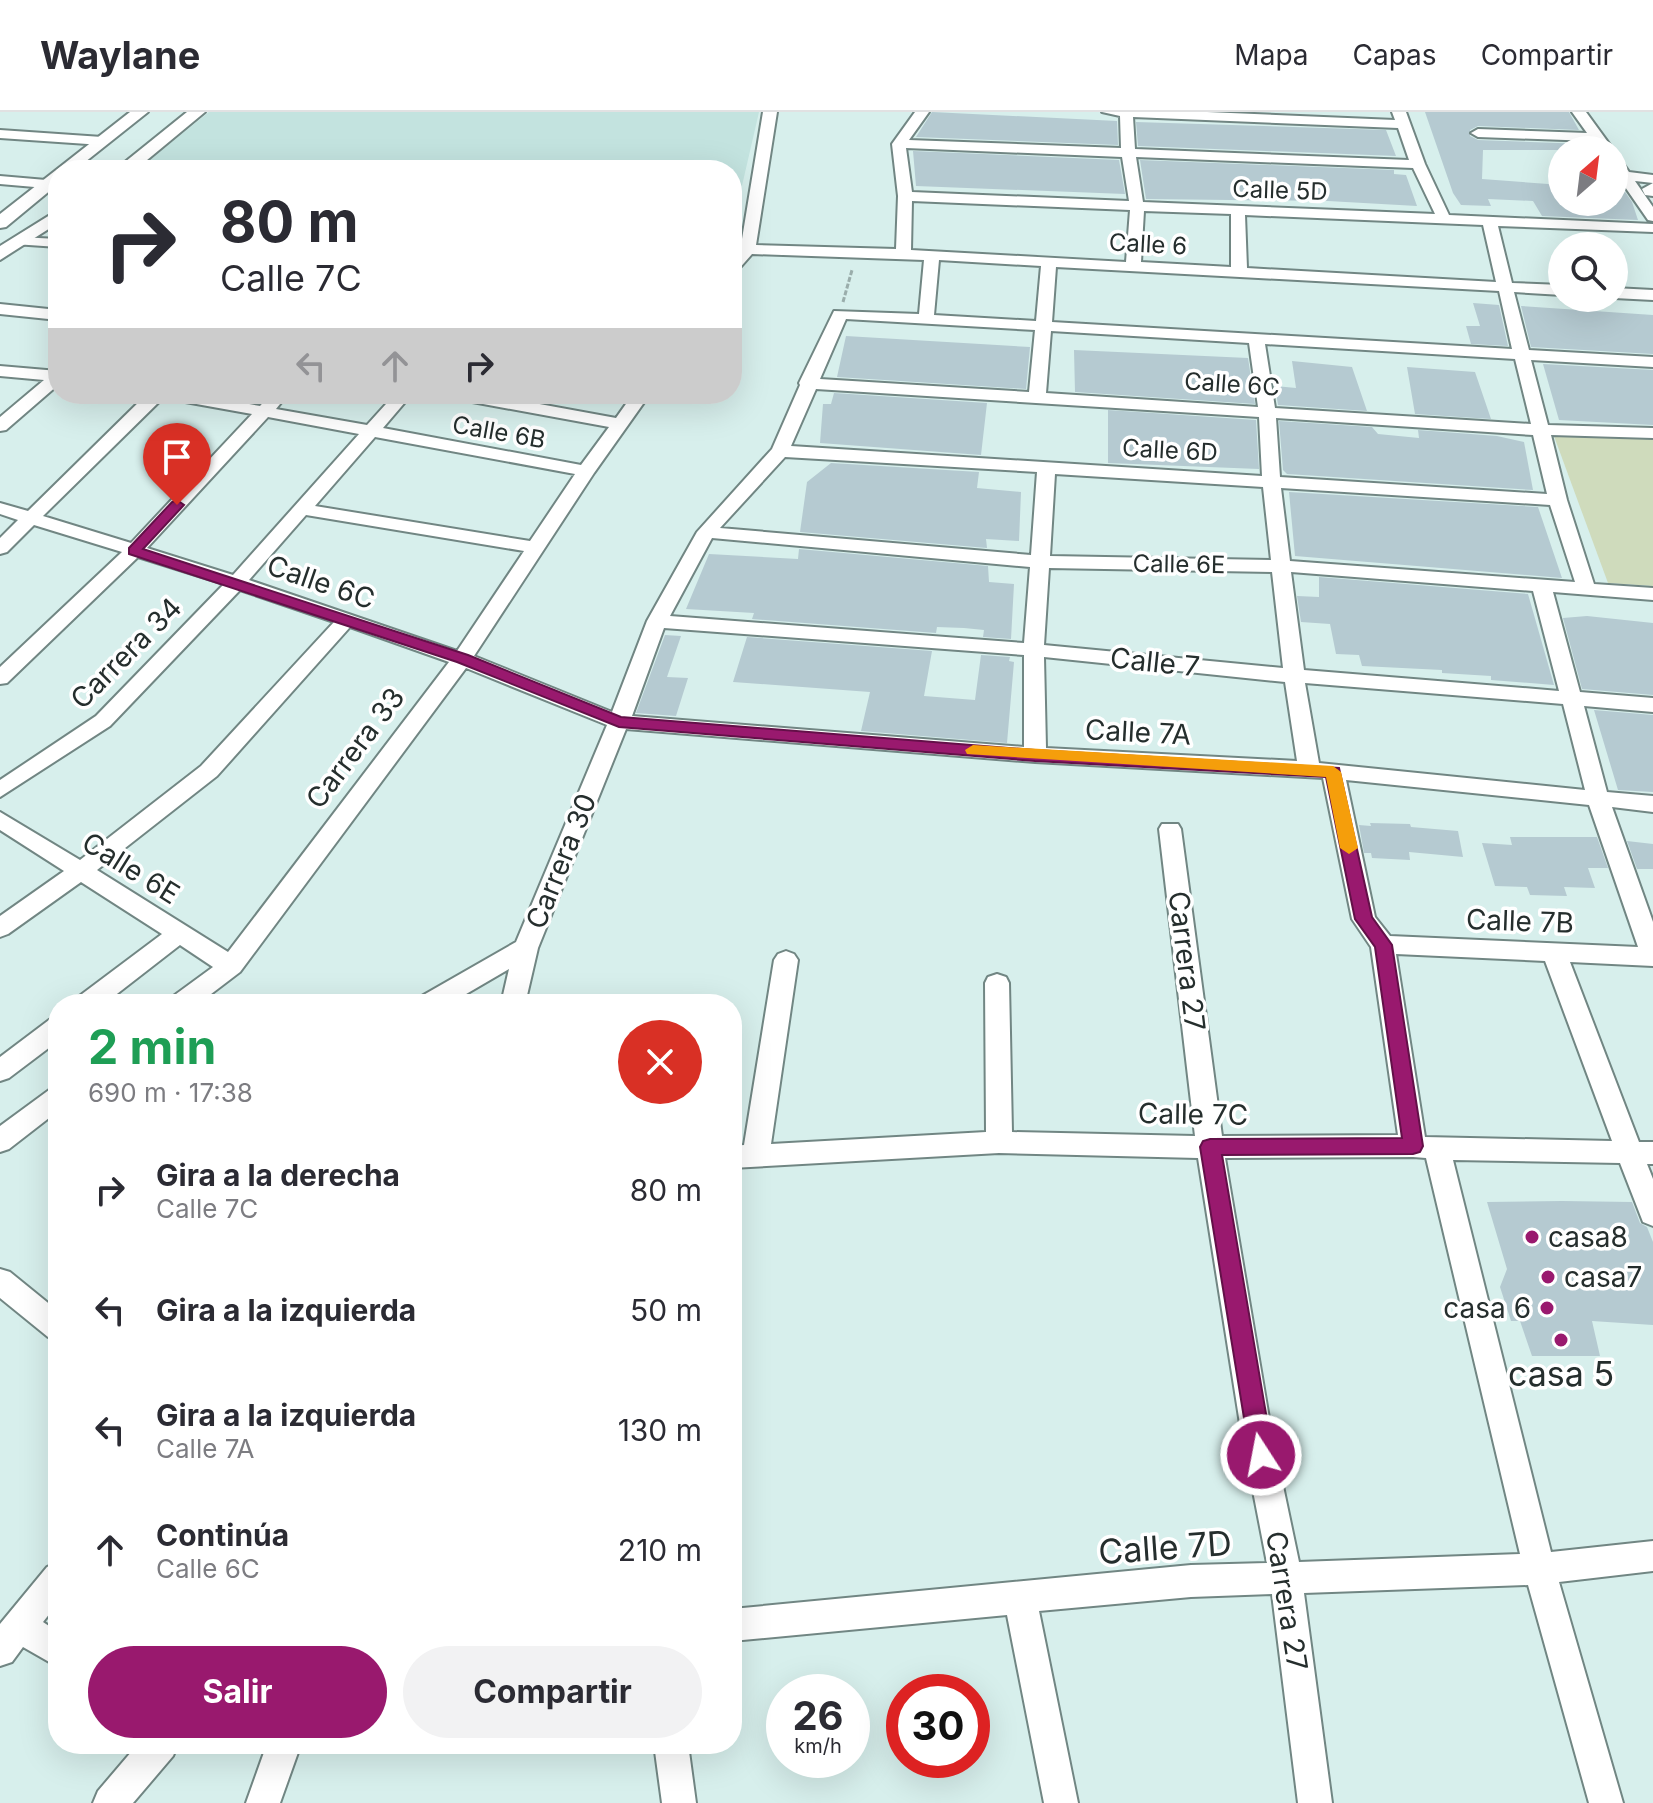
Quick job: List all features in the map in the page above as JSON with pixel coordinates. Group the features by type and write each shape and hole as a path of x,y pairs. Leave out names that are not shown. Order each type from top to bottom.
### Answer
{"street":[{"path":"77,160 140,112"},
{"path":"125,160 197,112"},
{"path":"742,240 770,112"},
{"path":"903,254 905,196 899,144 922,112"},
{"path":"1109,112 1401,118 1444,219"},
{"path":"1126,112 1128,153 1137,206 1133,267"},
{"path":"1579,112 1596,136"},
{"path":"1478,133 1567,136"},
{"path":"0,134 102,141"},
{"path":"899,144 1418,164"},
{"path":"85,154 85,159 90,160"},
{"path":"1628,176 1653,179"},
{"path":"0,180 48,179"},
{"path":"1628,180 1653,217"},
{"path":"0,223 48,182"},
{"name":"Calle 5D","path":"905,196 1444,219 1490,224 1653,228"},
{"path":"1238,210 1239,273"},
{"path":"0,254 10,240 48,220"},
{"path":"1586,588 1558,500 1490,224 1653,236"},
{"path":"10,240 48,242"},
{"name":"Calle 6","path":"742,249 903,254 1548,289"},
{"path":"926,321 932,256"},
{"path":"1037,397 1049,262"},
{"path":"1628,294 1653,295"},
{"path":"0,309 48,314"},
{"path":"780,451 807,383 840,314 1653,362"},
{"path":"1256,338 1267,413 1271,480 1294,676 1309,769"},
{"path":"0,371 48,375"},
{"name":"Calle 6C","path":"807,383 1542,430 1653,433"},
{"path":"0,426 48,385"},
{"path":"0,548 147,404"},
{"name":"Calle 6B","path":"221,404 586,471"},
{"path":"0,678 134,551 271,404"},
{"name":"Carrera 34","path":"0,790 103,721 237,582 394,404"},
{"path":"511,404 622,424"},
{"name":"Carrera 33","path":"194,994 231,966 462,659 586,471 635,404"},
{"name":"Calle 6D","path":"780,451 1558,500"},
{"name":"Carrera 30","path":"515,994 526,948 657,621 706,532 780,451"},
{"path":"1035,755 1034,650 1046,468"},
{"name":"Calle 6C","path":"0,508 237,582 462,659 619,722"},
{"path":"302,509 537,548"},
{"name":"Calle 6E","path":"706,532 1042,562 1283,566 1653,594"},
{"path":"1541,585 1574,699 1598,798 1653,956"},
{"path":"0,928 81,871 209,771 346,620"},
{"name":"Calle 7","path":"657,621 1034,650 1294,676 1653,705"},
{"name":"Calle 7A","path":"619,722 1035,755 1309,769 1653,804"},
{"path":"1333,772 1364,919 1383,945 1425,1148 1606,1803"},
{"name":"Calle 6E","path":"0,820 231,966"},
{"name":"Carrera 27","path":"1170,829 1210,1147 1255,1424 1286,1577 1315,1803"},
{"path":"100,994 179,933"},
{"name":"Calle 7B","path":"1383,945 1653,956"},
{"path":"446,994 526,948"},
{"path":"1554,953 1641,1153 1653,1214"},
{"path":"744,1157 786,960"},
{"path":"997,983 999,1142"},
{"path":"0,1071 48,1035"},
{"path":"0,1141 48,1105"},
{"name":"Calle 7C","path":"744,1157 999,1142 1641,1153"},
{"path":"3,1291 48,1321"},
{"name":"Calle 7D","path":"742,1624 1191,1581 1539,1569 1653,1556"},
{"path":"48,1591 11,1638 48,1648"},
{"path":"1020,1596 1061,1803"},
{"path":"110,1803 152,1754"},
{"path":"263,1803 280,1754"},
{"path":"672,1754 679,1803"}],"path":[{"path":"840,314 857,253"}],"shaded area":[{"path":"209,112 759,112 742,186 742,160 149,160"}],"green space":[{"path":"1551,428 1653,433 1653,586 1608,583"}],"building":[{"path":"932,112 1117,121 1118,145 916,137"},
{"path":"1425,112 1569,112 1579,130 1478,126 1470,130 1470,136 1478,140 1548,143 1548,150 1483,150 1482,179 1548,184 1548,216 1628,216 1628,196 1638,220 1542,216 1533,201 1488,199 1491,206 1461,205 1453,193"},
{"path":"1136,122 1386,130 1396,156 1138,146"},
{"path":"913,151 1119,160 1125,194 916,186"},
{"path":"1140,160 1394,170 1394,174 1406,175 1417,206 1328,201 1146,199"},
{"path":"1473,303 1499,305 1508,346 1471,344 1466,326 1480,326"},
{"path":"1521,306 1548,308 1548,312 1653,315 1653,354 1531,347"},
{"path":"846,336 1030,347 1026,389 837,377"},
{"path":"1074,350 1248,358 1255,404 1075,392"},
{"path":"1292,361 1352,367 1367,411 1278,405 1275,386 1296,388"},
{"path":"1543,364 1653,370 1653,425 1559,420"},
{"path":"1407,367 1475,372 1491,419 1415,414"},
{"path":"834,393 987,403 981,455 820,443 823,404 831,404"},
{"path":"1108,410 1256,420 1259,469 1108,463"},
{"path":"1279,421 1372,427 1378,434 1419,438 1418,430 1497,436 1524,442 1533,490 1287,474 1283,470"},
{"path":"831,463 979,472 977,488 1021,492 1019,541 986,539 987,548 800,532 807,482"},
{"path":"1289,492 1538,507 1562,578 1295,556"},
{"path":"799,549 988,566 989,582 1014,584 1011,639 983,637 984,630 964,628 937,627 936,633 752,619 754,613 686,609 709,554 798,559"},
{"path":"1319,577 1528,594 1554,685 1491,680 1491,676 1442,673 1442,670 1362,666 1359,655 1336,654 1330,624 1301,622 1297,596 1319,597"},
{"path":"1587,616 1653,623 1653,695 1582,689 1563,618"},
{"path":"665,635 681,636 667,677 688,678 676,716 636,713"},
{"path":"747,637 932,651 924,696 975,700 981,655 1010,657 1009,661 1014,662 1007,743 861,731 870,692 733,682"},
{"path":"1594,710 1653,715 1653,792 1618,790"},
{"path":"1370,823 1410,824 1411,827 1458,831 1463,857 1409,852 1410,860 1372,858 1371,853 1364,853 1359,825 1371,826"},
{"path":"1510,837 1597,837 1608,868 1588,868 1595,888 1564,887 1567,896 1530,895 1527,887 1495,886 1482,843 1512,845"},
{"path":"1627,841 1653,844 1653,869 1637,869"},
{"path":"1487,1202 1632,1202 1640,1223 1647,1227 1653,1242 1653,1325 1592,1321 1600,1356 1532,1356 1520,1321 1511,1321 1500,1287 1507,1269"}],"slow traffic":[{"path":"973,750 1333,772 1349,848"}],"place":[{"name":"casa8","path":"1532,1237"},
{"name":"casa7","path":"1548,1277"},
{"name":"casa 6","path":"1547,1308"},
{"name":"casa 5","path":"1561,1340"}],"route":[{"path":"177,505 134,551 237,582 462,659 619,722 1035,755 1333,772 1364,919 1383,945 1413,1146 1210,1147 1261,1455"}]}
